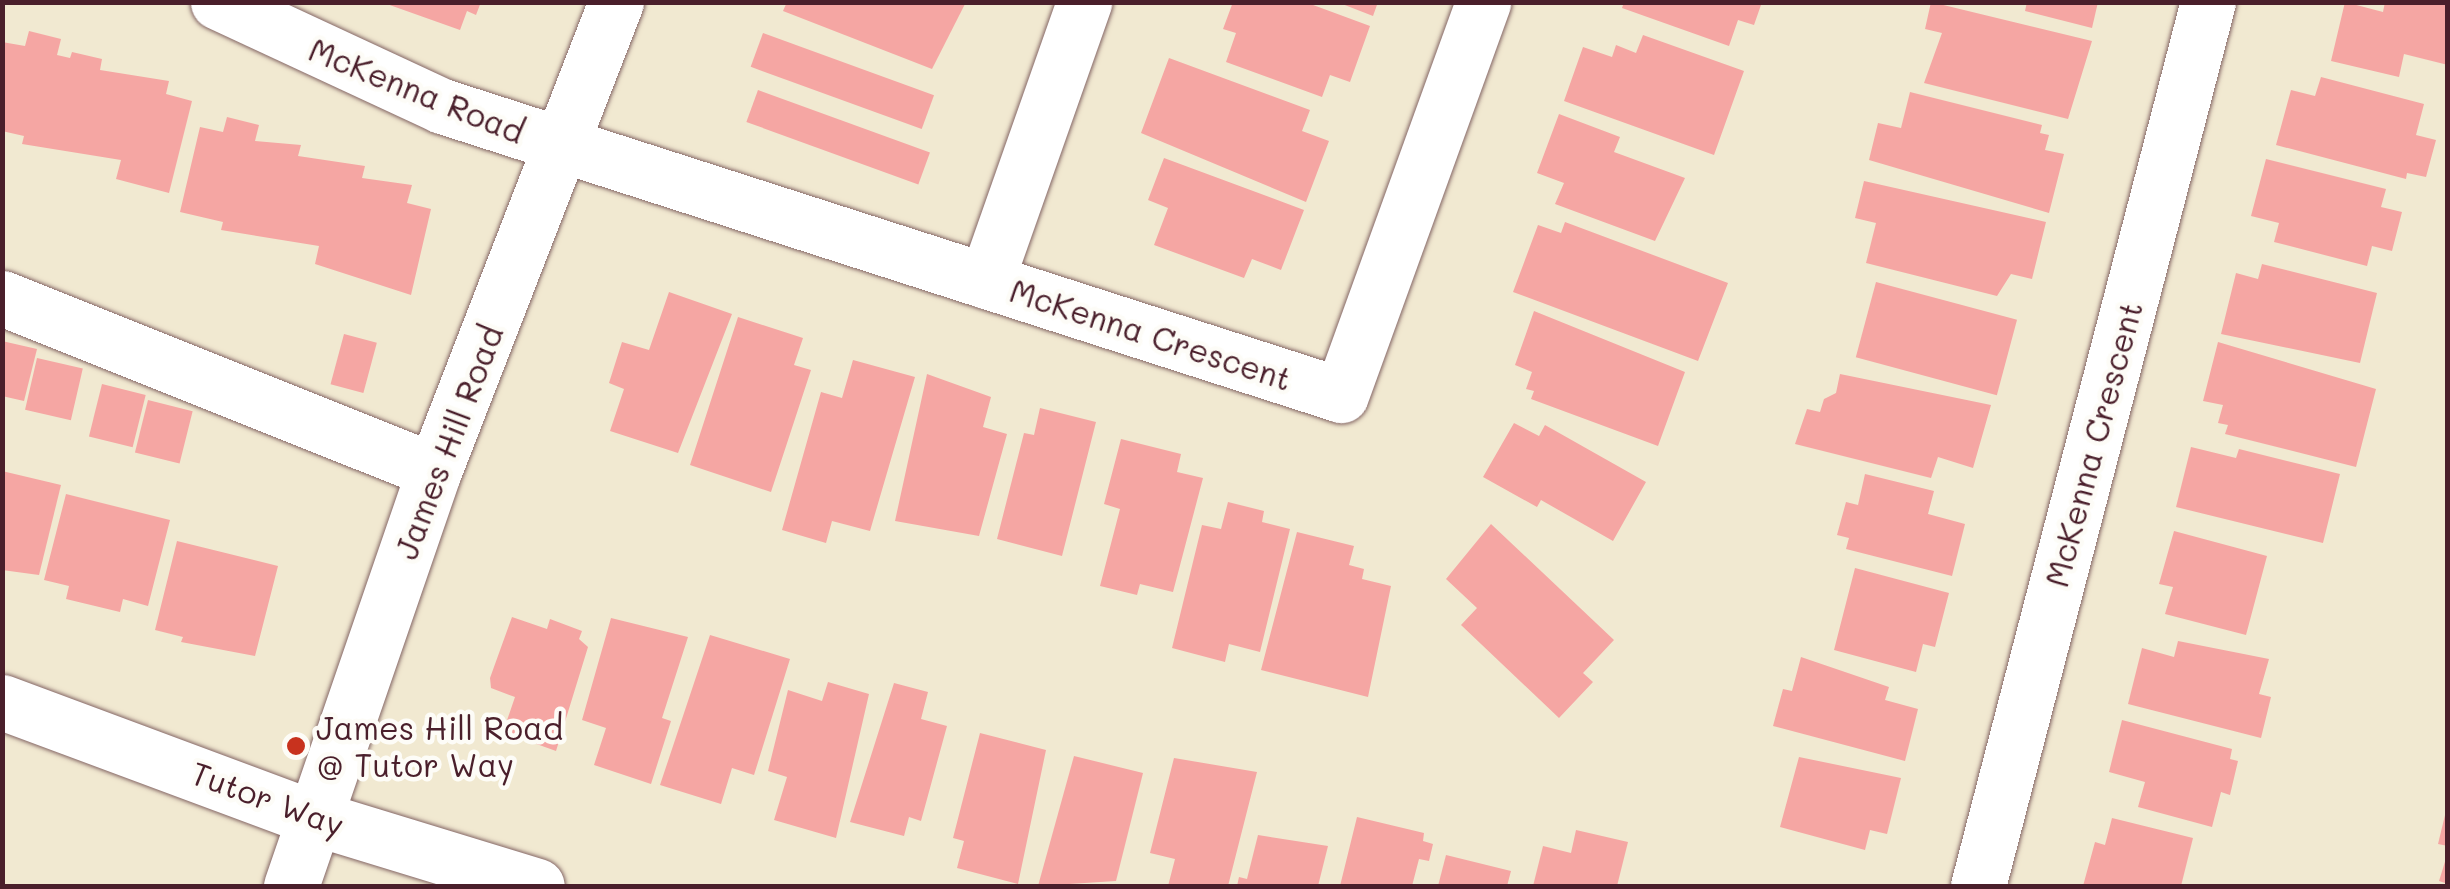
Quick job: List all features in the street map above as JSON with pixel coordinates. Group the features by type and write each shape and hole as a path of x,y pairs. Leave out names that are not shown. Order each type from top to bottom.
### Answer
{"street":[{"name":"McKenna Road","path":"218,2 442,106 563,147"},
{"name":"James Hill Road","path":"292,886 312,817 434,471 563,147 616,2"},
{"path":"986,281 1084,2"},
{"name":"McKenna Crescent","path":"563,147 1341,395 1482,2"},
{"name":"McKenna Crescent","path":"1978,886 2208,2"},
{"path":"2,298 434,471"},
{"name":"Tutor Way","path":"2,702 312,817 536,886"}],"building":[{"path":"481,2 476,15 467,11 460,30 384,3"},
{"path":"787,2 966,2 932,69 783,11"},
{"path":"1233,2 1305,2 1370,26 1350,82 1330,75 1322,97 1226,62 1236,33 1223,29"},
{"path":"1337,2 1378,2 1373,16"},
{"path":"1624,2 1762,2 1754,25 1738,20 1729,46 1622,8"},
{"path":"1931,2 2092,41 2068,119 1924,83 1942,33 1925,29"},
{"path":"2027,2 2098,2 2092,28 2025,11"},
{"path":"2345,2 2383,12 2385,2 2448,2 2448,65 2404,54 2399,77 2331,61"},
{"path":"29,31 61,39 57,55 70,58 72,52 102,59 100,70 169,81 166,94 192,101 169,193 116,179 121,160 22,144 24,136 2,131 2,42 25,46"},
{"path":"763,33 934,95 922,129 751,67"},
{"path":"1643,35 1744,71 1714,155 1564,101 1583,47 1612,57 1616,45 1636,53"},
{"path":"1169,58 1310,110 1302,131 1329,141 1306,202 1141,133"},
{"path":"2321,77 2424,104 2416,135 2436,140 2426,177 2407,173 2406,179 2276,145 2291,90 2315,96"},
{"path":"758,90 930,153 918,185 746,122"},
{"path":"1910,92 2042,125 2040,133 2049,135 2045,150 2064,154 2049,213 1869,160 1878,123 1901,128"},
{"path":"1559,114 1620,137 1614,152 1685,178 1655,241 1555,204 1564,183 1537,173"},
{"path":"227,117 259,125 255,141 301,145 298,156 365,166 362,178 412,185 407,203 431,209 411,295 315,264 319,246 221,230 223,222 180,212 200,127 223,132"},
{"path":"1164,158 1304,210 1281,270 1252,259 1244,278 1154,245 1168,208 1148,200"},
{"path":"2266,159 2386,189 2381,207 2402,212 2392,251 2372,246 2367,266 2274,242 2279,223 2251,216"},
{"path":"1864,181 2046,222 2032,279 2011,274 1997,296 1866,263 1876,223 1855,218"},
{"path":"1565,222 1728,283 1698,361 1513,292 1538,225 1561,233"},
{"path":"2262,264 2377,293 2360,363 2221,334 2236,273 2258,279"},
{"path":"1876,282 2017,320 1997,395 1856,357"},
{"path":"669,292 732,314 678,453 610,431 624,389 609,383 622,342 649,350"},
{"path":"1534,311 1685,372 1658,446 1531,399 1534,391 1526,389 1532,372 1515,365"},
{"path":"738,317 803,338 794,365 811,370 771,492 690,465"},
{"path":"344,334 377,343 363,393 331,384"},
{"path":"2,341 37,349 24,401 2,396"},
{"path":"2218,342 2376,389 2356,467 2225,434 2228,425 2218,423 2223,405 2203,401"},
{"path":"37,358 83,369 71,420 25,410"},
{"path":"853,360 915,377 870,531 832,521 826,543 782,530 821,392 842,398"},
{"path":"927,374 991,397 983,427 1007,434 979,536 895,521"},
{"path":"1840,374 1991,405 1973,468 1938,457 1931,478 1795,444 1807,409 1820,412 1824,399 1836,393"},
{"path":"102,384 146,395 133,447 89,436"},
{"path":"148,400 193,411 180,464 135,452"},
{"path":"1040,408 1096,422 1062,556 997,539 1024,433 1034,435"},
{"path":"1514,423 1539,436 1545,425 1646,482 1613,541 1541,500 1537,507 1483,477"},
{"path":"1121,439 1181,454 1177,472 1203,478 1173,592 1140,584 1137,595 1100,586 1120,509 1104,504"},
{"path":"2191,447 2236,458 2239,449 2340,474 2323,543 2176,507"},
{"path":"2,471 61,485 39,575 2,570"},
{"path":"1865,474 1934,491 1928,514 1965,524 1952,576 1846,549 1849,538 1837,535 1846,502 1858,505"},
{"path":"66,494 170,520 148,606 123,599 120,612 66,599 69,586 44,580"},
{"path":"1228,502 1264,511 1262,522 1290,529 1260,652 1229,644 1225,662 1172,648 1202,525 1221,529"},
{"path":"1491,524 1614,640 1583,673 1593,682 1559,718 1461,625 1477,608 1446,579"},
{"path":"2174,531 2267,556 2246,635 2165,614 2173,587 2159,584"},
{"path":"1297,532 1354,546 1349,565 1364,569 1362,579 1391,586 1368,697 1261,670"},
{"path":"177,541 278,566 255,656 181,642 183,637 155,630"},
{"path":"1855,568 1949,593 1935,647 1923,644 1916,672 1834,650"},
{"path":"512,617 547,629 550,619 582,631 579,639 588,647 556,751 503,732 515,697 491,688 490,678"},
{"path":"611,618 688,637 662,718 671,721 651,784 594,765 606,728 582,720"},
{"path":"710,635 790,659 754,775 732,768 721,804 660,785"},
{"path":"2178,641 2269,659 2259,694 2271,697 2261,738 2128,704 2142,648 2174,657"},
{"path":"1801,657 1889,687 1885,700 1918,709 1905,761 1773,726 1783,689 1792,691"},
{"path":"828,682 869,694 836,838 774,820 787,777 768,771 788,690 822,701"},
{"path":"894,683 928,692 921,719 947,726 921,821 909,817 904,836 850,822"},
{"path":"2122,720 2232,749 2230,759 2238,761 2230,795 2221,792 2212,827 2138,807 2145,782 2109,772"},
{"path":"980,733 1046,750 1018,884 957,868 964,841 953,838"},
{"path":"1074,756 1143,773 1116,881 1038,886"},
{"path":"1799,757 1901,778 1887,834 1870,830 1865,850 1780,827"},
{"path":"1174,758 1257,772 1228,886 1168,886 1175,859 1150,853"},
{"path":"2448,811 2448,846 2438,844"},
{"path":"1357,817 1424,833 1423,841 1433,844 1429,861 1419,859 1412,886 1340,886"},
{"path":"2112,818 2193,838 2181,886 2083,886 2095,842 2105,845"},
{"path":"1576,830 1628,842 1617,886 1533,886 1543,846 1571,853"},
{"path":"1258,835 1328,846 1318,886 1237,886 1239,877 1247,879"},
{"path":"2448,852 2448,884 2439,881"},
{"path":"1446,855 1511,871 1507,886 1438,886"}],"place":[{"name":"James Hill Road @ Tutor Way","path":"296,746"}]}
